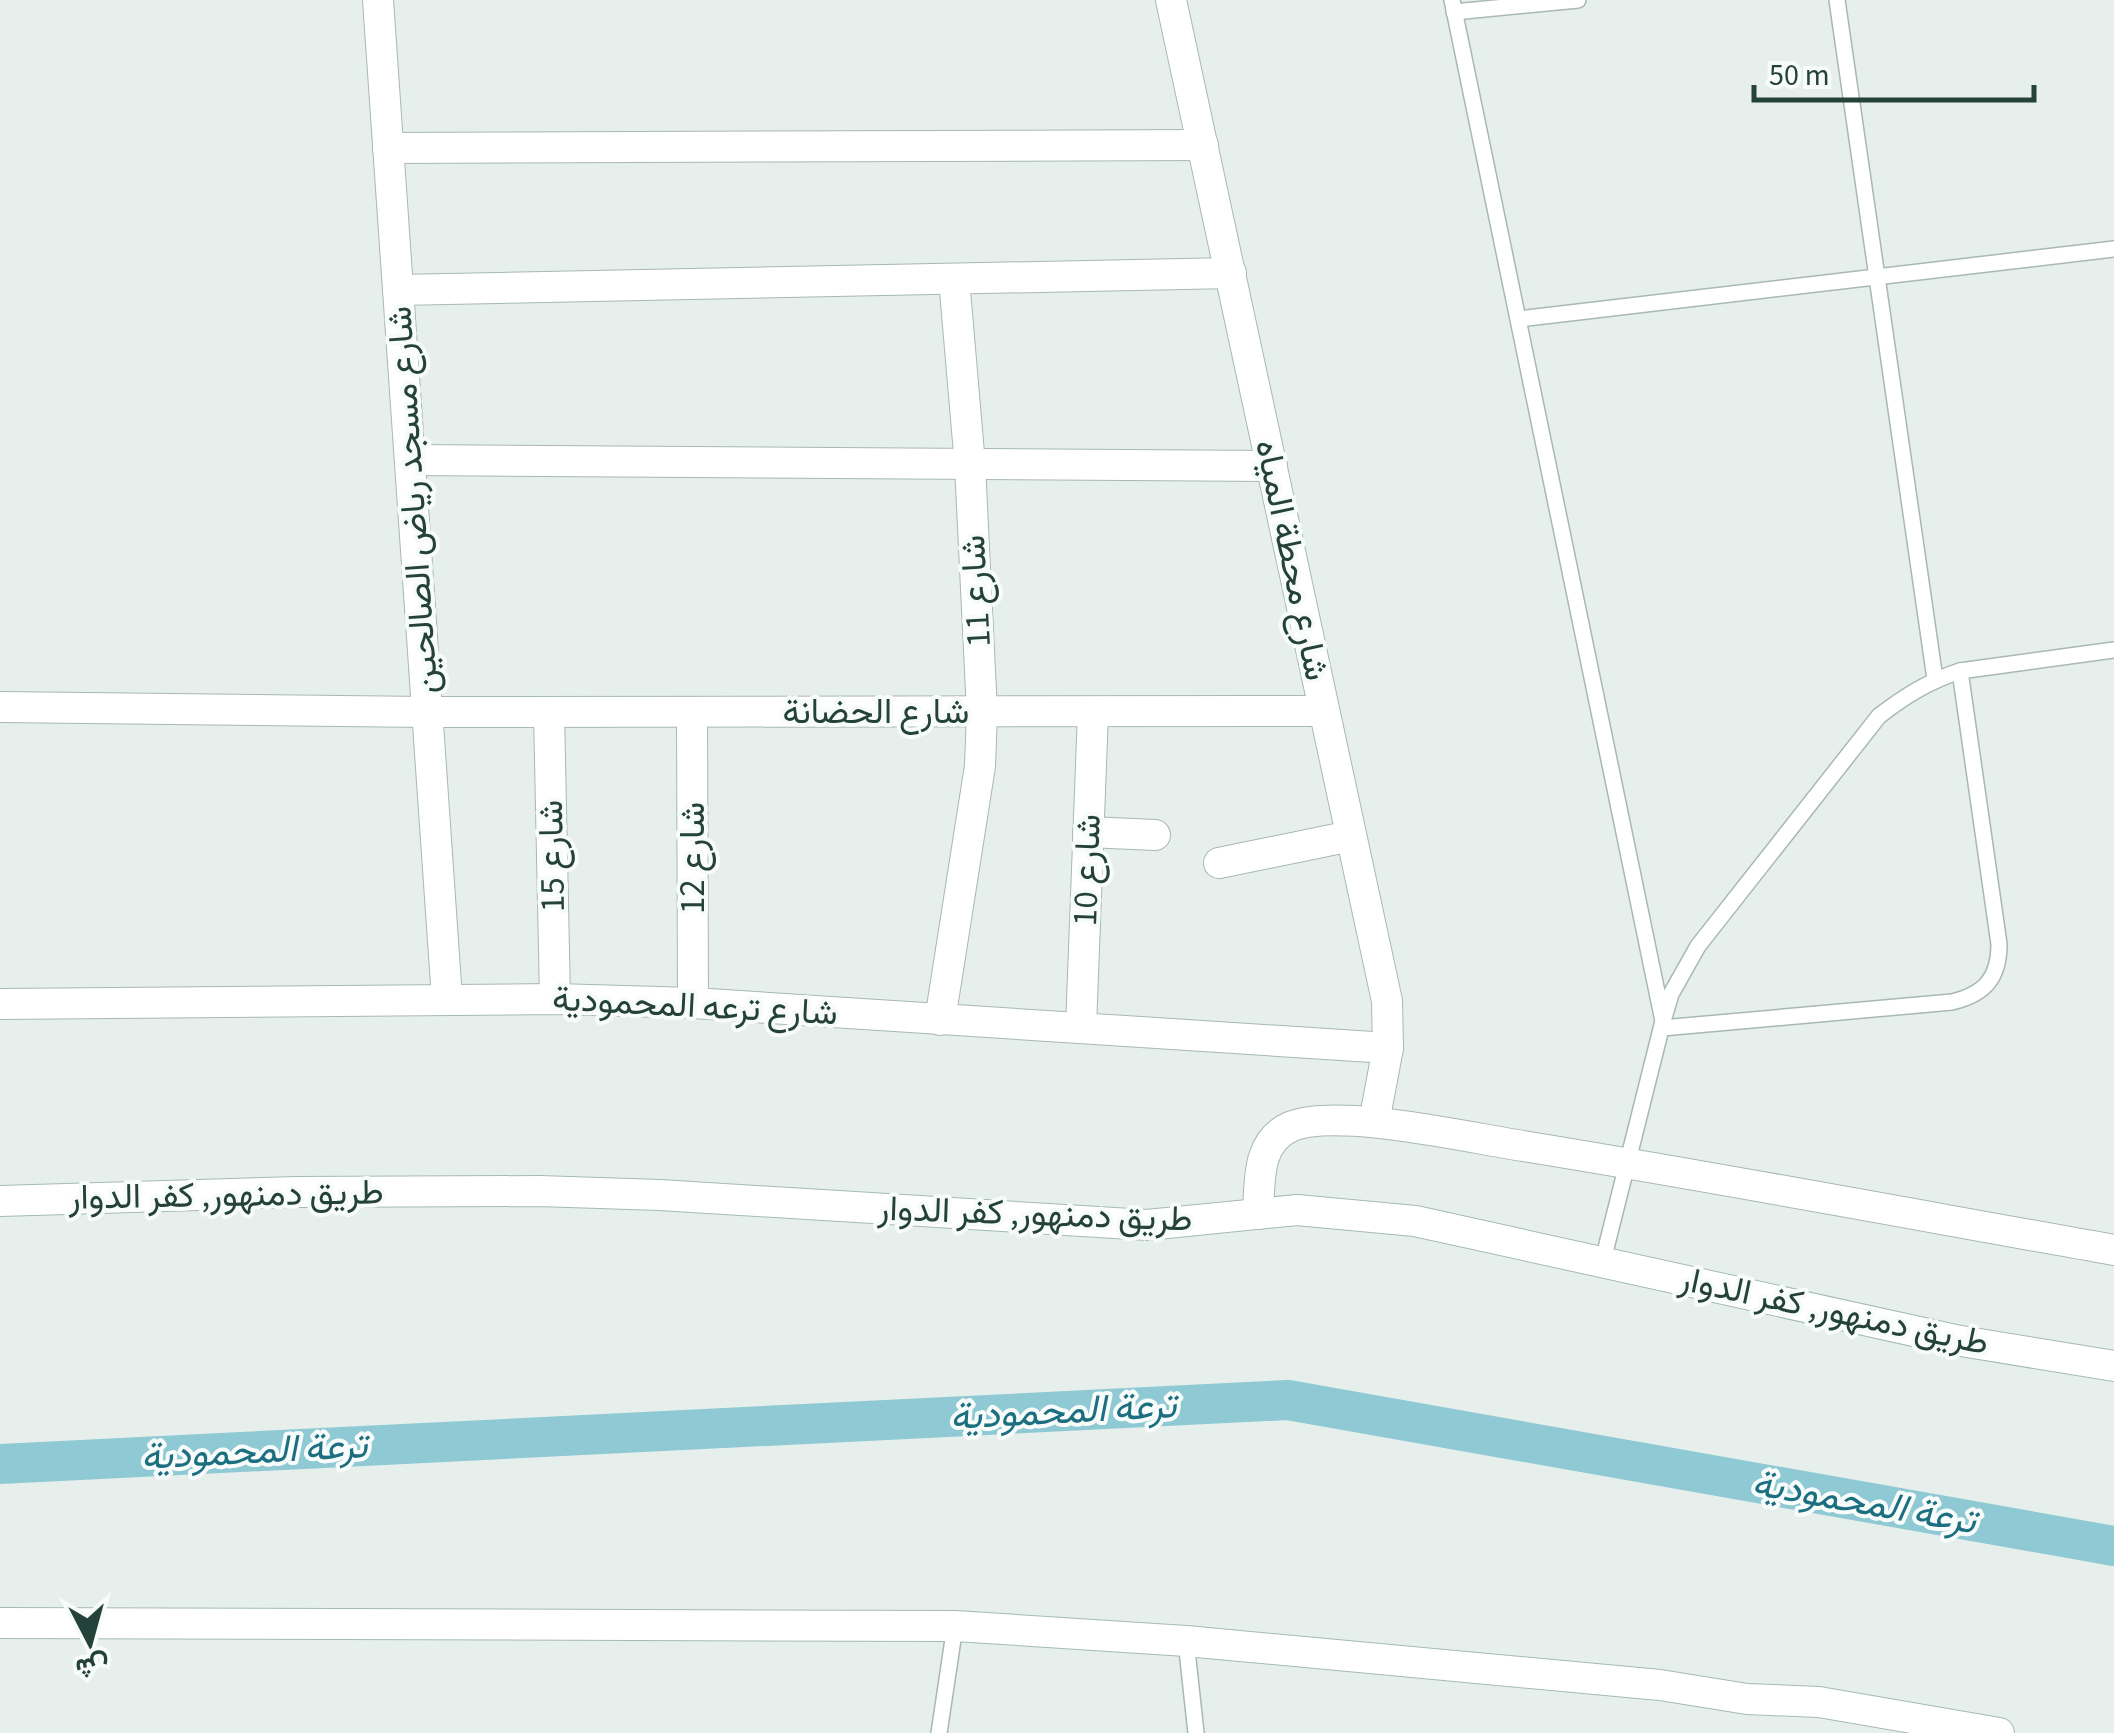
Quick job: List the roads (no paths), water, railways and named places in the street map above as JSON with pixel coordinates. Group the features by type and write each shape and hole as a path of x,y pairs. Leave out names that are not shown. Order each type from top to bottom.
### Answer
{"street":[{"name":"شارع مسجد رياض الصالحين","path":"378,0 447,999"},
{"name":"شارع محطة المياه","path":"1171,0 1387,1000 1388,1048 1374,1122"},
{"path":"388,148 1202,145"},
{"path":"398,290 1230,273"},
{"name":"شارع 11","path":"940,1020 980,766 982,712 970,465 954,279"},
{"path":"410,460 1272,466"},
{"name":"شارع الحضانة","path":"0,707 427,712 1324,710"},
{"name":"شارع 15","path":"549,712 554,998"},
{"name":"شارع 12","path":"692,712 692,1003"},
{"name":"شارع 10","path":"1081,1028 1092,712"},
{"path":"1088,832 1155,835"},
{"path":"1219,863 1351,836"},
{"name":"شارع ترعه المحمودية","path":"0,1004 554,998 692,1003 1388,1048"},
{"path":"1258,1214 1262,1162 1276,1136 1308,1123 1374,1122 2114,1250"},
{"name":"طريق دمنهور, كفر الدوار","path":"0,1201 297,1192 504,1191 660,1195 1147,1225 1297,1210 1376,1215 1603,1260 1936,1336 2114,1366"},
{"path":"0,1623 955,1626 1186,1640 1660,1685 1747,1698 1819,1702 1999,1733"}],"lane":[{"path":"1578,0 1453,6 1662,1024"},
{"path":"1838,0 1936,679"},
{"path":"1520,319 2114,249"},
{"path":"1603,1260 1662,1024 1677,982 1698,946 1880,716 1906,695 1960,670 2114,650"},
{"path":"1662,1024 1952,1002 1973,997 1990,984 1999,965 1998,944 1960,670"},
{"path":"939,1733 955,1626"},
{"path":"1186,1640 1196,1733"}],"waterway":[{"name":"ترعة المحمودية","path":"0,1464 1288,1400 2114,1546"}]}
